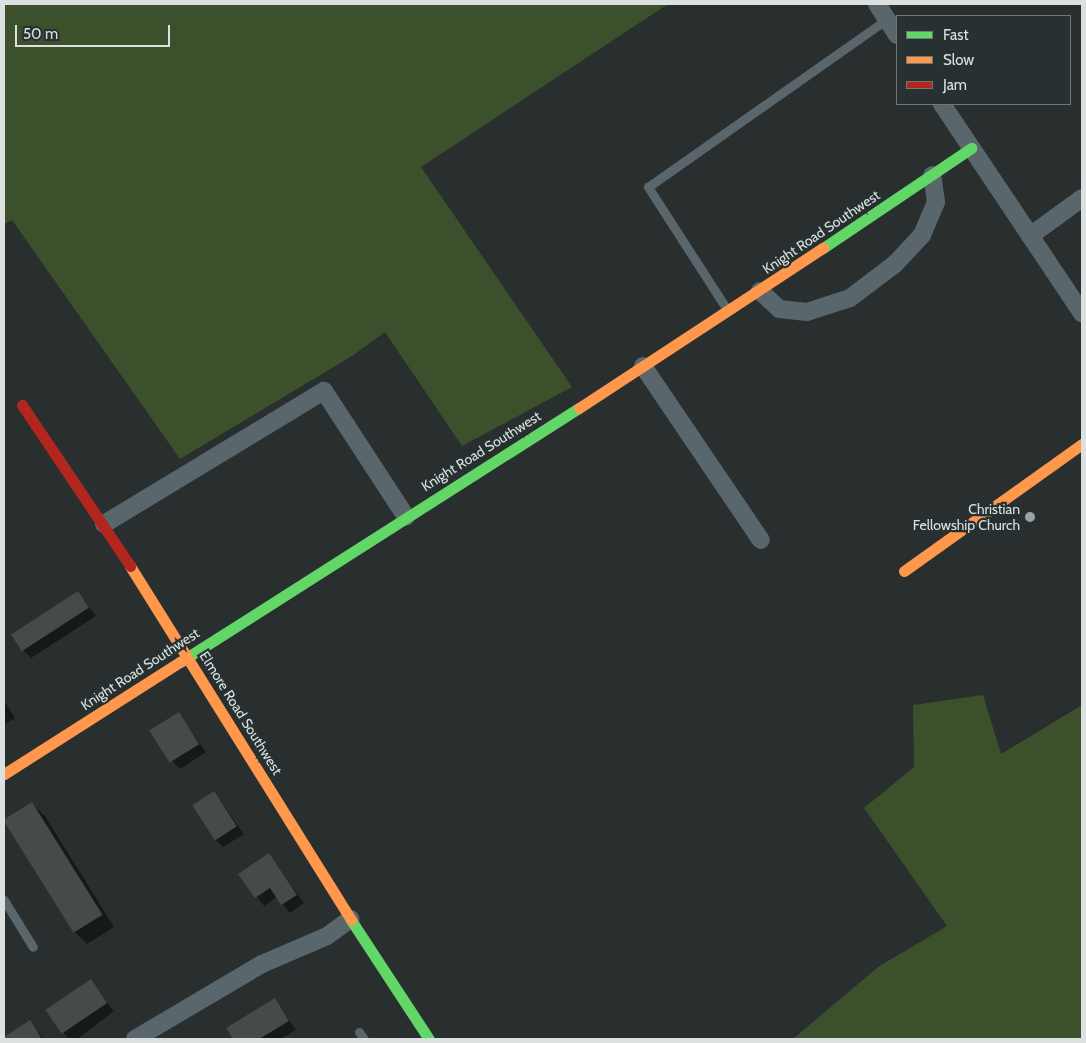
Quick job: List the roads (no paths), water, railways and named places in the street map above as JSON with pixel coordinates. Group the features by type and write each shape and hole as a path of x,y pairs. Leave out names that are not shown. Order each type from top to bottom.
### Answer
{"street":[{"path":"877,4 896,34"},
{"path":"943,105 1082,313"},
{"name":"Knight Road Southwest","path":"4,774 729,312 971,148"},
{"path":"760,291 779,309 807,312 850,298 895,264 922,235 936,202 932,175"},
{"path":"1030,236 1082,198"},
{"path":"643,366 761,540"},
{"path":"104,524 324,391 406,517"},
{"name":"Elmore Road Southwest","path":"22,405 104,524 188,656 350,919 430,1039"},
{"path":"904,571 1082,444"},
{"path":"135,1039 262,964 327,936 350,919"}],"lane":[{"path":"729,312 648,187 886,19"},
{"path":"4,900 33,947"}],"place":[{"name":"Christian Fellowship Church","path":"1030,517"}]}
